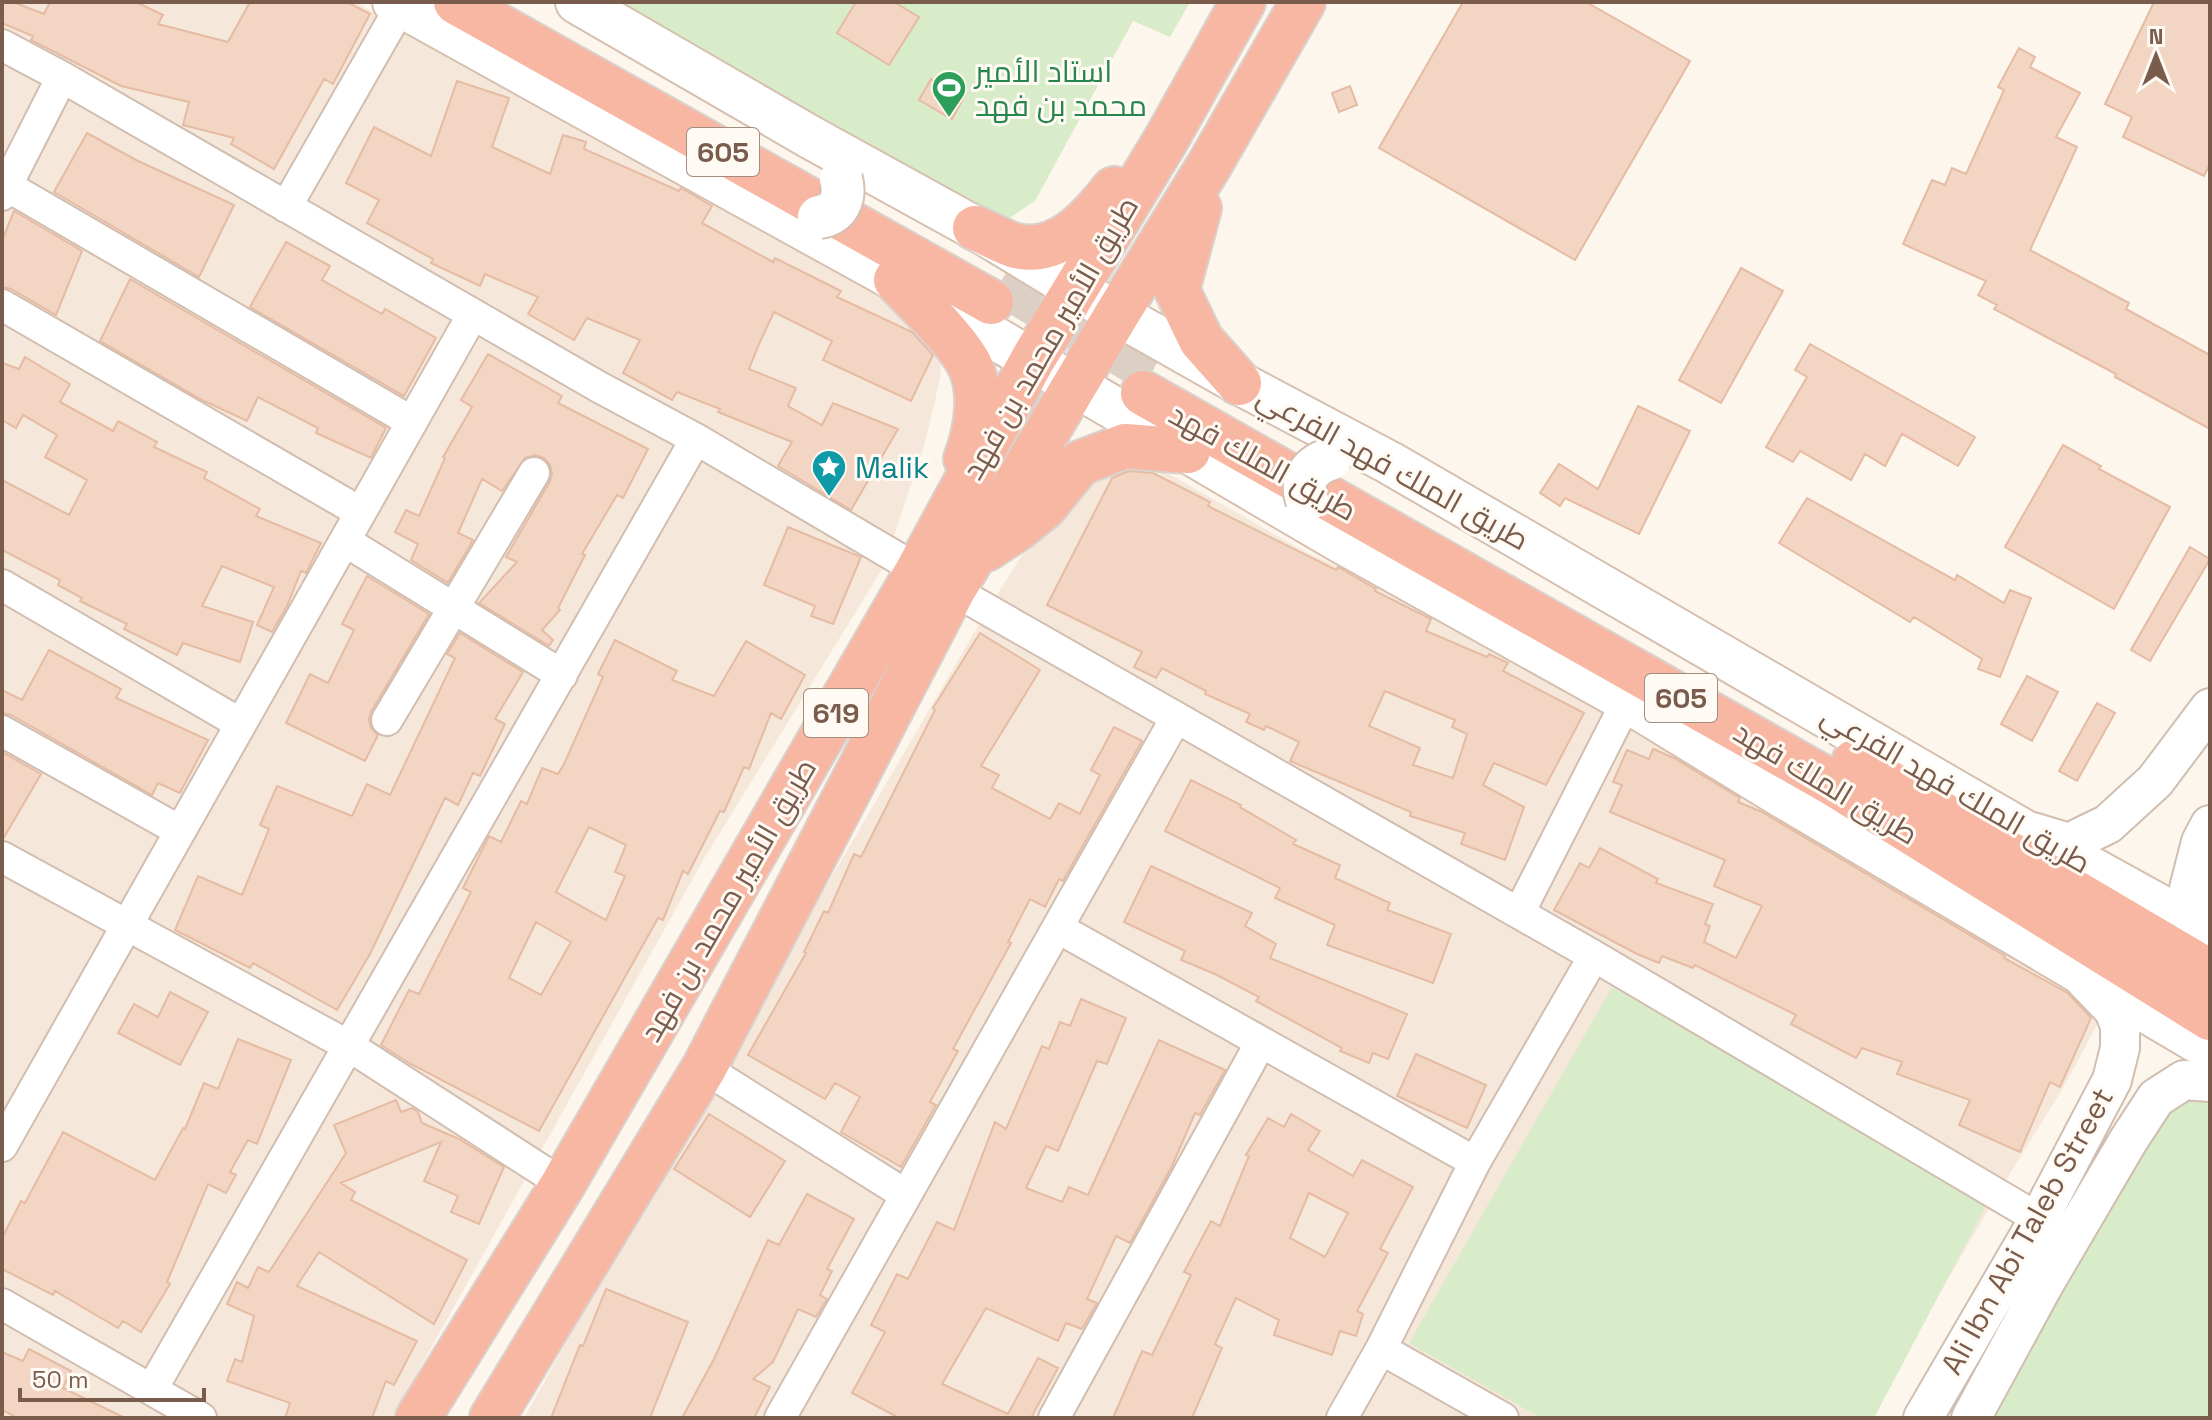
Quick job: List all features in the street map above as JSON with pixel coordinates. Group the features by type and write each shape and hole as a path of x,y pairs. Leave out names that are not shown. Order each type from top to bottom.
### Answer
{"highway":[{"name":"605","path":"456,2 995,292 517,2"},
{"name":"طريق الأمير محمد بن فهد","path":"492,1418 704,1068 946,563 1033,359 1167,138 1243,2"},
{"name":"طريق الأمير محمد بن فهد","path":"418,1418 946,563 1074,384 1210,164 1303,2"},
{"path":"975,228 1017,246 1038,246 1064,239 1090,220 1127,171 1167,138"},
{"path":"1210,164 1177,290 1201,340 1239,383"},
{"path":"896,280 968,362 975,386 978,416 946,563"},
{"name":"طريق الملك فهد","path":"2210,972 1846,758 1149,384 1834,784 2210,1018"},
{"path":"946,563 1018,528 1044,507 1080,463 1125,446 1188,451"}],"main road":[{"name":"طريق الملك فهد الفرعي","path":"577,2 975,228 1117,314 1390,463 2020,829 2207,932"},
{"path":"398,4 896,280 1340,541 1627,701 2210,1049"},
{"path":"768,208 819,217 837,209 843,198 841,179 810,137"},
{"path":"1340,541 1307,500 1304,490 1306,477 1313,466 1330,459 1390,463"}],"street":[{"path":"286,207 398,4"},
{"path":"2,45 599,387 696,439 946,563 1176,718 1594,956 2039,1219"},
{"path":"62,77 4,191 412,422"},
{"path":"2,305 360,512"},
{"path":"2,1146 473,314"},
{"path":"152,1389 696,439"},
{"path":"387,720 534,473"},
{"path":"345,541 562,675"},
{"path":"2,585 241,724"},
{"path":"1519,913 1627,701"},
{"path":"2020,829 2069,843 2108,824 2155,781 2210,708"},
{"path":"780,1418 1176,718"},
{"path":"2,731 180,831"},
{"path":"2207,932 2189,889 2201,842 2210,825"},
{"path":"2,857 349,1046 563,1184"},
{"path":"1058,928 1475,1162"},
{"path":"1342,1418 1381,1349 1475,1162 1594,956"},
{"name":"Ali Ibn Abi Taleb Street","path":"1923,1418 2039,1219 2112,1080 2120,1048 2120,1026 2114,1010 2069,964"},
{"path":"1054,1418 1261,1042"},
{"path":"704,1068 906,1195"},
{"path":"2100,1104 2131,1071 2143,1073 2153,1086 2139,1124"},
{"name":"Ali Ibn Abi Taleb Street","path":"1971,1418 2044,1284 2156,1098 2184,1080 2210,1082"},
{"path":"2,1304 201,1418"},
{"path":"1381,1349 1503,1418"}],"shaded area":[{"path":"2,2 355,2 888,292 942,341 940,379 925,443 884,566 702,862 392,1418 2,1418"},
{"path":"1138,456 1302,550 1456,621 2111,999 2063,1088 1867,1418 524,1418 719,1070 1059,492"}],"green space":[{"name":"استاد الأمير محمد بن فهد","path":"614,2 1190,2 1170,37 1133,21 1035,201 1002,223"},
{"path":"1612,987 1987,1204 1874,1418 1541,1418 1409,1343"},
{"path":"2210,1088 2210,1418 1984,1418 2164,1102"}],"building":[{"path":"2,2 13,2 44,14 50,2 136,2 163,15 158,24 228,42 250,2 347,2 370,14 333,84 324,79 274,169 231,144 234,138 183,125 189,102 121,86 31,40 33,36 2,23"},
{"path":"856,2 894,2 919,17 889,65 837,33"},
{"path":"1463,2 1586,2 1690,61 1575,260 1379,148"},
{"path":"2154,2 2210,2 2210,164 2204,176 2123,137 2132,117 2105,104"},
{"path":"2019,48 2035,57 2030,67 2080,93 2056,137 2077,147 2030,250 2129,303 2126,309 2210,355 2210,429 2115,377 2116,374 1994,309 1997,305 1978,295 1986,281 1903,244 1932,180 1945,185 1952,168 1966,174 2004,90 1998,87"},
{"path":"931,79 964,97 952,119 919,100"},
{"path":"457,81 509,98 492,147 550,174 563,135 586,142 584,149 679,191 681,188 712,206 702,223 773,262 775,258 841,291 837,297 912,332 924,345 933,355 911,401 823,360 832,341 774,312 759,344 749,369 796,388 788,406 822,425 833,403 898,429 851,510 778,466 792,442 677,392 672,400 623,373 640,340 587,318 574,340 528,314 538,297 485,274 480,286 431,263 433,259 367,223 379,200 346,183 374,127 431,156"},
{"path":"1350,86 1357,105 1339,112 1332,93"},
{"path":"87,133 136,160 234,205 199,277 54,192"},
{"path":"14,211 82,251 56,315 2,287 2,241"},
{"path":"286,242 330,266 322,280 382,314 385,309 436,338 404,396 250,307"},
{"path":"1741,268 1783,291 1721,403 1679,380"},
{"path":"130,279 386,428 371,458 316,433 318,428 258,397 247,421 202,400 100,341"},
{"path":"1810,344 1975,437 1958,466 1902,434 1885,466 1865,454 1851,480 1800,451 1793,462 1766,447 1807,377 1795,370"},
{"path":"488,354 562,396 558,403 648,449 623,498 617,495 582,554 585,555 558,608 560,610 542,630 553,640 549,646 479,603 517,562 506,557 550,481 550,465 544,458 535,455 525,458 502,491 482,479 458,533 473,540 448,583 411,560 418,544 395,532 406,510 419,516 443,457 472,407 461,400"},
{"path":"25,357 70,384 60,402 113,431 118,421 157,442 154,447 207,472 204,478 260,509 256,516 321,543 306,573 301,571 272,632 257,625 274,587 222,566 202,606 253,622 240,662 183,643 177,655 124,629 127,624 80,601 82,598 58,585 60,580 2,550 2,480 69,515 87,480 45,457 57,435 23,415 16,428 2,420 2,363 19,369"},
{"path":"1638,406 1690,431 1639,534 1565,498 1560,506 1540,493 1559,464 1598,489"},
{"path":"2063,445 2101,466 2099,469 2170,507 2114,609 2005,547"},
{"path":"1129,471 1153,473 1210,502 1208,506 1336,570 1338,567 1375,591 1431,619 1426,631 1508,663 1503,671 1584,713 1546,785 1494,763 1483,785 1524,807 1505,860 1461,844 1465,833 1410,816 1411,812 1290,761 1299,742 1266,726 1264,730 1246,722 1250,714 1205,694 1206,691 1162,668 1156,678 1134,667 1142,652 1047,605 1112,478","holes":["1385,691 1455,720 1452,727 1467,734 1453,778 1413,765 1420,748 1369,726"]},
{"path":"1807,498 1955,580 1957,575 2004,603 2010,590 2031,598 2000,677 1978,669 1982,659 1914,617 1910,622 1779,543"},
{"path":"788,527 861,557 833,624 811,616 815,606 764,585"},
{"path":"2190,547 2210,559 2150,661 2131,650"},
{"path":"367,576 429,614 371,712 371,728 378,735 365,761 286,723 310,674 328,683 354,630 342,624"},
{"path":"460,633 523,672 495,719 505,724 480,776 473,773 458,805 445,798 370,954 337,1010 253,963 250,968 175,930 198,876 242,895 269,829 260,825 277,786 352,816 367,784 390,795 455,658 447,654"},
{"path":"980,633 1040,670 981,766 999,775 992,788 1050,819 1059,803 1080,814 1100,775 1091,770 1114,727 1142,741 1063,881 1059,879 1045,907 1030,899 1008,942 1011,943 953,1049 958,1051 930,1102 936,1105 901,1167 841,1132 860,1097 835,1083 825,1099 748,1055 806,953 824,911 828,913 854,854 861,857 935,710 933,708"},
{"path":"615,640 677,671 672,680 714,696 746,641 805,675 781,719 771,713 749,769 744,767 724,812 720,811 688,874 683,871 663,920 658,918 539,1131 409,1063 381,1045 409,990 419,994 471,892 463,888 489,836 501,842 521,801 527,804 542,768 558,774 564,764 603,677 598,674","holes":["589,827 626,845 615,872 625,876 606,920 556,892","536,922 571,942 541,995 509,978"]},
{"path":"49,650 121,689 116,698 208,740 180,793 158,783 152,795 11,715 2,713 2,690 22,700"},
{"path":"2027,676 2058,692 2032,741 2001,724"},
{"path":"2097,703 2115,713 2077,781 2059,771"},
{"path":"1653,749 1674,758 1740,798 1738,802 1762,812 2004,958 2068,993 2091,1018 2060,1087 2050,1082 2020,1152 1959,1125 1970,1100 1897,1074 1902,1062 1862,1048 1856,1058 1791,1024 1796,1015 1695,965 1693,968 1662,956 1659,963 1554,910 1580,863 1589,868 1600,848 1658,879 1656,883 1713,904 1705,924 1710,926 1704,942 1736,958 1762,906 1714,886 1725,860 1610,812 1622,785 1613,782 1627,750 1649,759"},
{"path":"2,752 41,774 3,839 2,839"},
{"path":"1191,780 1241,805 1296,840 1293,844 1340,865 1335,878 1390,903 1387,910 1451,934 1433,983 1327,945 1335,925 1275,898 1280,888 1165,831"},
{"path":"1151,866 1252,913 1245,926 1276,944 1270,958 1407,1014 1388,1059 1373,1053 1369,1063 1340,1051 1342,1048 1256,1001 1259,997 1181,960 1185,951 1124,922"},
{"path":"170,992 208,1012 180,1065 118,1033 134,1004 158,1017"},
{"path":"1081,999 1126,1018 1107,1064 1097,1061 1058,1151 1046,1146 1026,1188 1062,1202 1069,1187 1088,1195 1159,1040 1225,1070 1200,1115 1195,1113 1172,1166 1130,1243 1116,1236 1087,1299 1097,1303 1082,1329 1066,1323 1058,1341 986,1308 942,1384 1008,1414 1038,1358 1058,1368 1031,1418 899,1418 852,1393 885,1332 871,1325 897,1274 908,1279 937,1222 954,1230 995,1122 1006,1129 1042,1046 1049,1049 1060,1022 1070,1026"},
{"path":"238,1039 291,1060 257,1144 248,1140 230,1172 236,1175 226,1193 208,1184 167,1282 170,1284 141,1332 123,1321 118,1328 55,1291 53,1295 2,1269 2,1238 21,1201 25,1203 63,1132 155,1180 185,1129 204,1083 218,1089"},
{"path":"1416,1054 1486,1085 1467,1128 1397,1096"},
{"path":"396,1100 401,1112 412,1108 418,1112 422,1123 459,1139 504,1167 479,1224 451,1212 458,1196 424,1181 441,1142 341,1183 355,1192 351,1200 467,1260 434,1324 319,1252 297,1286 417,1341 394,1385 386,1381 372,1418 285,1418 290,1403 227,1381 235,1359 242,1362 254,1316 227,1304 237,1282 248,1288 258,1267 269,1272 346,1153 334,1125"},
{"path":"709,1114 785,1161 750,1217 674,1169"},
{"path":"1291,1114 1320,1131 1308,1150 1353,1176 1362,1160 1413,1187 1380,1249 1388,1253 1357,1311 1363,1314 1356,1336 1340,1331 1332,1355 1274,1335 1279,1320 1236,1298 1215,1344 1222,1348 1192,1418 1113,1418 1142,1351 1152,1355 1191,1275 1184,1272 1211,1221 1220,1226 1249,1156 1246,1155 1268,1118 1284,1127","holes":["1309,1193 1348,1213 1325,1257 1290,1238"]},
{"path":"807,1194 854,1219 827,1269 832,1271 820,1295 827,1299 816,1317 798,1309 773,1362 753,1379 770,1387 754,1418 682,1418 714,1359 768,1240 779,1245"},
{"path":"606,1289 688,1322 650,1418 551,1418 580,1345 583,1346"},
{"path":"29,1349 71,1371 63,1388 125,1418 18,1418 2,1410 2,1352 23,1361"}],"tunnel":[{"path":"1000,283 1155,374"}],"place":[{"name":"استاد الأمير محمد بن فهد","path":"949,119"},
{"name":"Malik","path":"829,498"}]}
